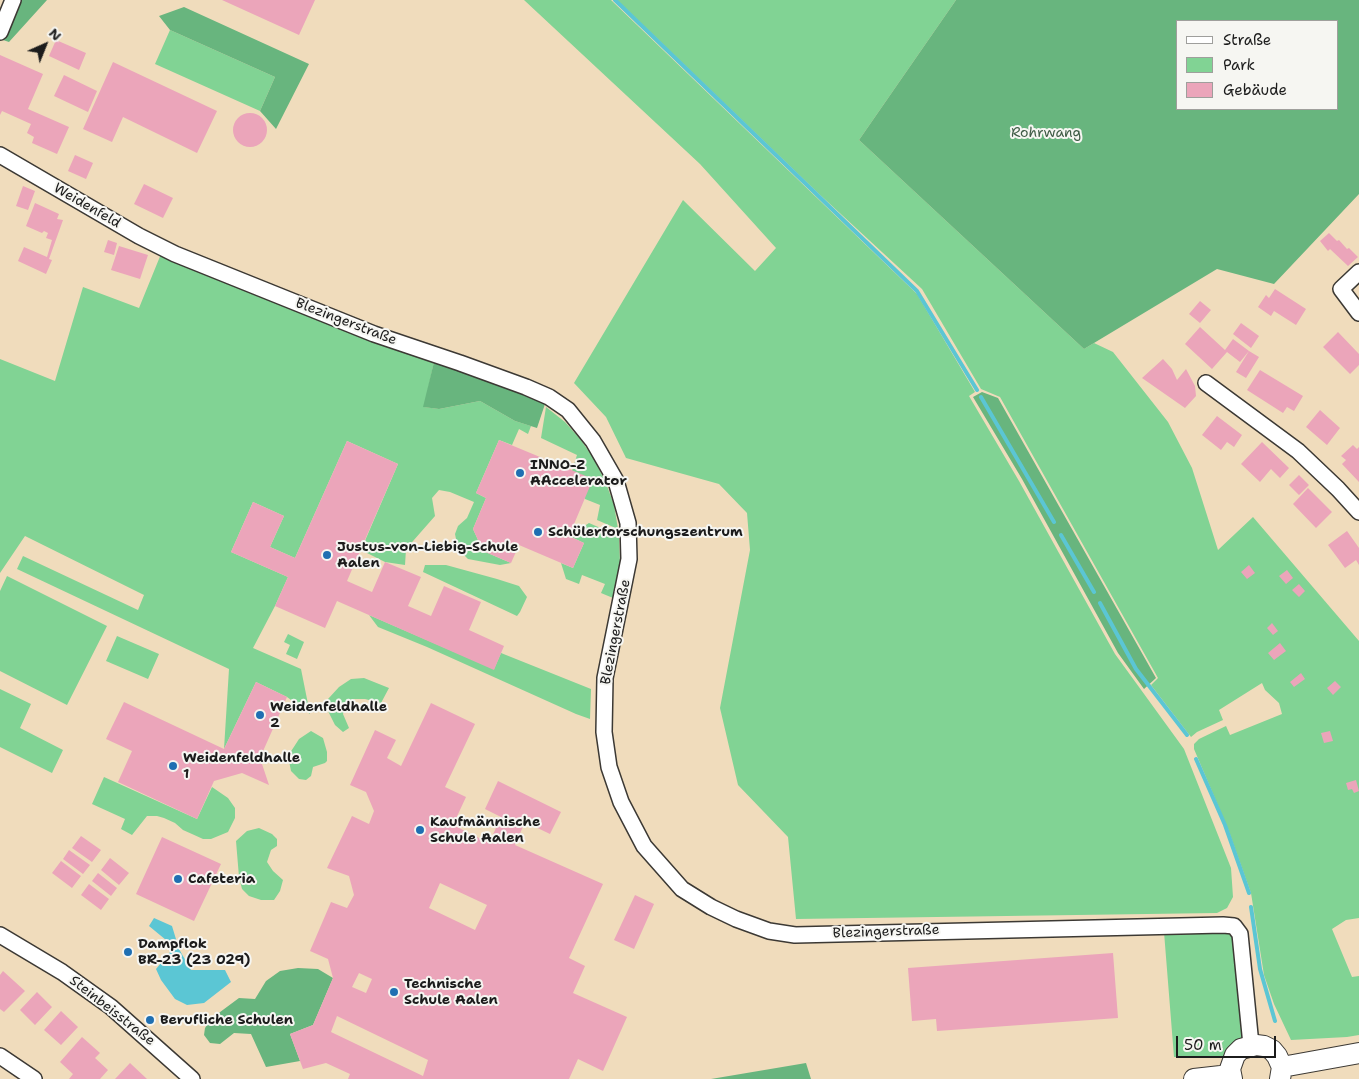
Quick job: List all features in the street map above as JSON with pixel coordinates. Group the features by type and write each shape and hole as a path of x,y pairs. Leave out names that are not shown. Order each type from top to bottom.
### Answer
{"main road":[{"path":"1194,1079 1231,1077 1232,1062 1235,1055 1251,1045 1264,1046 1272,1050 1277,1056 1281,1073 1359,1053"}],"street":[{"path":"0,32 13,0"},
{"name":"Weidenfeld","path":"0,155 139,236 175,254"},
{"name":"Blezingerstraße","path":"175,254 374,334 460,363 549,397 568,410 593,441 616,480 628,523 629,560 605,678 604,732 609,767 621,802 644,846 682,889 711,908 736,919 769,931 795,935 1234,926 1240,934 1251,1045"},
{"path":"1359,272 1341,288 1359,313"},
{"path":"1206,382 1298,451 1338,488 1359,512"},
{"name":"Steinbeisstraße","path":"0,935 62,972 111,1007 192,1079"},
{"path":"0,1056 34,1079"}],"green space":[{"path":"3,0 47,0 9,42 0,39 7,2"},
{"path":"524,0 611,0 917,294 975,392 969,396 1019,481 1115,654 1184,749 1231,868 1233,897 1227,908 1217,913 796,919 788,837 738,785 720,708 750,550 747,513 719,484 626,458 606,417 574,383 683,200 755,271 776,248 700,164"},
{"path":"617,0 956,0 859,140 1084,349 1094,343 1113,352 1168,422 1192,468 1218,550 1253,517 1359,641 1359,918 1346,920 1332,929 1352,977 1359,976 1359,1035 1291,1040 1274,1004 1264,975 1251,893 1228,829 1194,749 1194,744 1199,739 1226,726 1230,735 1282,714 1279,703 1265,690 1262,683 1219,710 1223,720 1197,732 1191,737 1151,685 1158,678 1000,397 981,389 922,289 817,192"},
{"name":"Rohrwang","path":"956,0 1359,0 1359,194 1274,284 1217,269 1084,349 859,140"},
{"path":"184,7 309,64 276,129 260,111 275,77 170,30 159,16"},
{"path":"170,30 275,77 260,111 155,64"},
{"path":"161,254 285,307 364,338 434,362 424,407 439,409 480,401 515,421 531,426 528,434 519,429 512,445 499,440 476,493 486,498 473,529 483,551 511,563 500,565 468,559 463,554 457,544 455,534 458,526 467,518 474,502 450,492 439,490 432,498 435,516 406,549 405,565 385,562 361,550 398,464 347,441 295,558 270,547 284,516 253,502 231,552 288,577 253,648 301,669 310,714 287,697 256,682 224,749 229,669 17,569 23,556 138,610 144,595 25,536 0,573 0,359 55,381 83,287 139,308"},
{"path":"434,362 524,390 545,404 537,428 515,421 480,401 439,409 423,407"},
{"path":"982,392 998,398 1156,678 1144,689 1118,653 1022,479 973,397"},
{"path":"546,407 565,422 594,459 614,505 618,529 597,520 600,505 585,499 572,471 577,455 541,438"},
{"path":"589,523 619,536 620,563 613,598 601,593 605,584 582,575 579,584 566,579 561,563 573,568 584,543 569,536"},
{"path":"425,565 446,565 497,579 519,586 527,597 517,616 423,572"},
{"path":"7,576 107,626 67,705 0,671 0,591"},
{"path":"369,615 494,669 501,653 591,689 590,719 378,627"},
{"path":"288,634 304,642 297,659 286,654 290,645 284,642"},
{"path":"117,636 159,654 148,679 106,661"},
{"path":"364,678 389,688 381,703 365,699 354,699 346,704 343,714 349,728 343,732 335,725 328,711 328,699 339,687 351,679"},
{"path":"0,689 31,704 20,728 63,750 52,773 0,747"},
{"path":"311,731 323,738 327,752 327,761 313,767 311,776 306,780 299,779 291,771 288,756 299,739"},
{"path":"104,777 197,819 212,787 228,798 235,808 235,818 228,832 211,839 203,839 183,830 175,823 157,816 147,816 132,835 121,829 125,819 92,804"},
{"path":"259,828 272,834 277,839 277,846 271,850 267,862 283,880 280,891 274,900 261,900 249,896 242,889 239,877 236,841 247,831"},
{"path":"1164,932 1233,932 1244,1039 1228,1056 1174,1057"},
{"path":"298,968 318,969 333,978 313,1025 290,1034 300,1061 266,1067 251,1034 234,1033 220,1044 210,1043 204,1035 205,1028 212,1018 239,998 255,999 266,981 280,971"},
{"path":"806,1063 811,1079 711,1079"}],"water":[{"path":"154,918 172,926 179,949 191,970 225,970 231,982 204,1003 187,1005 175,999 161,980 156,969 171,951 166,940 149,926"}],"building":[{"path":"222,0 315,0 299,35"},
{"path":"56,40 86,53 79,70 49,56"},
{"path":"0,55 43,74 28,109 69,127 57,154 32,143 34,137 27,133 31,124 2,111 0,115"},
{"path":"113,62 217,111 197,153 123,117 112,142 83,129"},
{"path":"64,75 97,91 88,112 54,96"},
{"path":"250,113 257,114 262,118 266,123 266,137 262,142 257,146 250,147 243,146 238,142 234,137 233,130 234,123 238,118 243,114"},
{"path":"75,155 93,163 86,179 68,171"},
{"path":"144,184 173,198 163,218 134,204"},
{"path":"23,186 35,191 28,210 16,206"},
{"path":"35,203 59,214 57,219 63,220 49,259 52,260 46,274 18,261 24,247 47,257 52,240 46,238 48,233 44,231 42,233 26,226"},
{"path":"1329,233 1358,257 1348,266 1330,249 1328,251 1320,241"},
{"path":"108,240 117,243 114,255 104,252"},
{"path":"119,246 148,255 140,279 111,270"},
{"path":"1275,289 1306,309 1296,325 1274,311 1271,316 1258,307 1266,295 1269,298"},
{"path":"1200,301 1211,310 1200,323 1189,314"},
{"path":"1241,323 1259,336 1251,348 1233,334"},
{"path":"1200,327 1225,350 1233,339 1249,351 1240,362 1227,352 1212,369 1185,344"},
{"path":"1338,332 1359,354 1359,365 1350,374 1323,347"},
{"path":"1249,351 1259,357 1246,378 1236,372"},
{"path":"1163,359 1172,369 1177,380 1186,369 1195,386 1196,396 1185,408 1142,378"},
{"path":"1260,370 1303,396 1294,411 1287,407 1283,413 1247,390"},
{"path":"1320,410 1340,428 1327,445 1306,427"},
{"path":"1217,416 1242,435 1234,447 1227,442 1221,450 1202,435"},
{"path":"499,440 593,479 569,536 584,543 573,568 519,545 511,563 483,551 473,529 486,498 476,493"},
{"name":"Justus-von-Liebig-Schule Aalen","path":"347,441 398,464 347,581 372,592 385,562 421,577 408,606 431,616 444,586 481,602 469,630 504,646 494,670 337,601 325,628 275,606 288,577 231,552 253,502 284,516 270,547 295,558"},
{"path":"1262,442 1289,468 1280,478 1271,469 1260,482 1241,464"},
{"path":"1353,445 1357,449 1359,447 1359,482 1342,464 1346,460 1341,456"},
{"path":"1299,475 1309,485 1299,495 1289,485"},
{"path":"1308,488 1332,512 1316,528 1293,504"},
{"path":"1347,531 1359,548 1359,565 1356,560 1345,568 1328,545"},
{"path":"1249,565 1255,573 1247,579 1241,572"},
{"path":"1287,570 1293,578 1286,584 1279,576"},
{"path":"1299,584 1305,591 1299,597 1292,590"},
{"path":"1272,623 1278,631 1273,635 1267,628"},
{"path":"1280,643 1286,651 1274,660 1268,653"},
{"path":"1301,673 1305,679 1294,687 1290,682"},
{"path":"1335,681 1341,687 1333,695 1327,688"},
{"name":"Weidenfeldhalle 1","path":"256,682 287,697 260,758 269,785 242,773 214,781 197,819 118,782 132,751 106,739 124,702 224,749"},
{"path":"431,703 475,724 445,787 466,797 453,825 489,843 501,817 485,809 498,781 561,812 550,834 525,822 515,845 603,884 569,958 585,966 573,993 627,1017 603,1071 578,1059 569,1079 348,1079 350,1074 326,1063 303,1069 290,1034 313,1025 333,978 328,959 310,951 331,902 347,908 354,895 349,876 327,868 352,816 369,824 374,811 366,792 350,785 375,730 396,740 387,758 401,766","holes":["440,883 487,905 475,930 429,908","359,973 372,979 366,993 352,987","337,1016 428,1060 423,1076 331,1032"]},
{"path":"1330,731 1333,741 1324,743 1321,733"},
{"path":"1356,780 1359,791 1354,793 1352,789 1348,790 1346,783"},
{"path":"81,836 101,850 92,862 72,848"},
{"name":"Cafeteria","path":"162,837 221,864 194,921 136,894"},
{"path":"69,850 90,865 83,874 63,859"},
{"path":"110,858 129,873 119,885 101,870"},
{"path":"61,861 81,876 72,888 52,873"},
{"path":"98,873 117,888 111,896 92,881"},
{"path":"89,884 109,899 101,910 81,895"},
{"path":"635,895 654,904 634,949 614,940"},
{"path":"1113,953 1118,1018 937,1031 936,1019 912,1021 908,968"},
{"path":"3,971 25,991 4,1012 0,1009 0,975"},
{"path":"37,992 52,1007 35,1025 20,1010"},
{"path":"61,1011 78,1027 61,1045 44,1030"},
{"path":"82,1037 100,1053 95,1058 108,1070 100,1079 69,1079 73,1074 60,1062"},
{"path":"130,1063 147,1079 115,1079"}],"waterway":[{"path":"615,0 917,291 977,390"},
{"path":"981,397 1054,522"},
{"path":"1061,535 1094,592"},
{"path":"1100,603 1136,669 1187,735"},
{"path":"1196,759 1225,825 1249,893"},
{"path":"1251,907 1260,969 1275,1021"}],"place":[{"name":"INNO-Z AAccelerator","path":"520,473"},
{"name":"Schülerforschungszentrum","path":"538,532"},
{"name":"Justus-von-Liebig-Schule Aalen","path":"327,555"},
{"name":"Weidenfeldhalle 2","path":"260,715"},
{"name":"Weidenfeldhalle 1","path":"173,766"},
{"name":"Kaufmännische Schule Aalen","path":"420,830"},
{"name":"Cafeteria","path":"178,879"},
{"name":"Dampflok BR-23 (23 029)","path":"128,952"},
{"name":"Technische Schule Aalen","path":"394,992"},
{"name":"Berufliche Schulen","path":"150,1020"}]}
